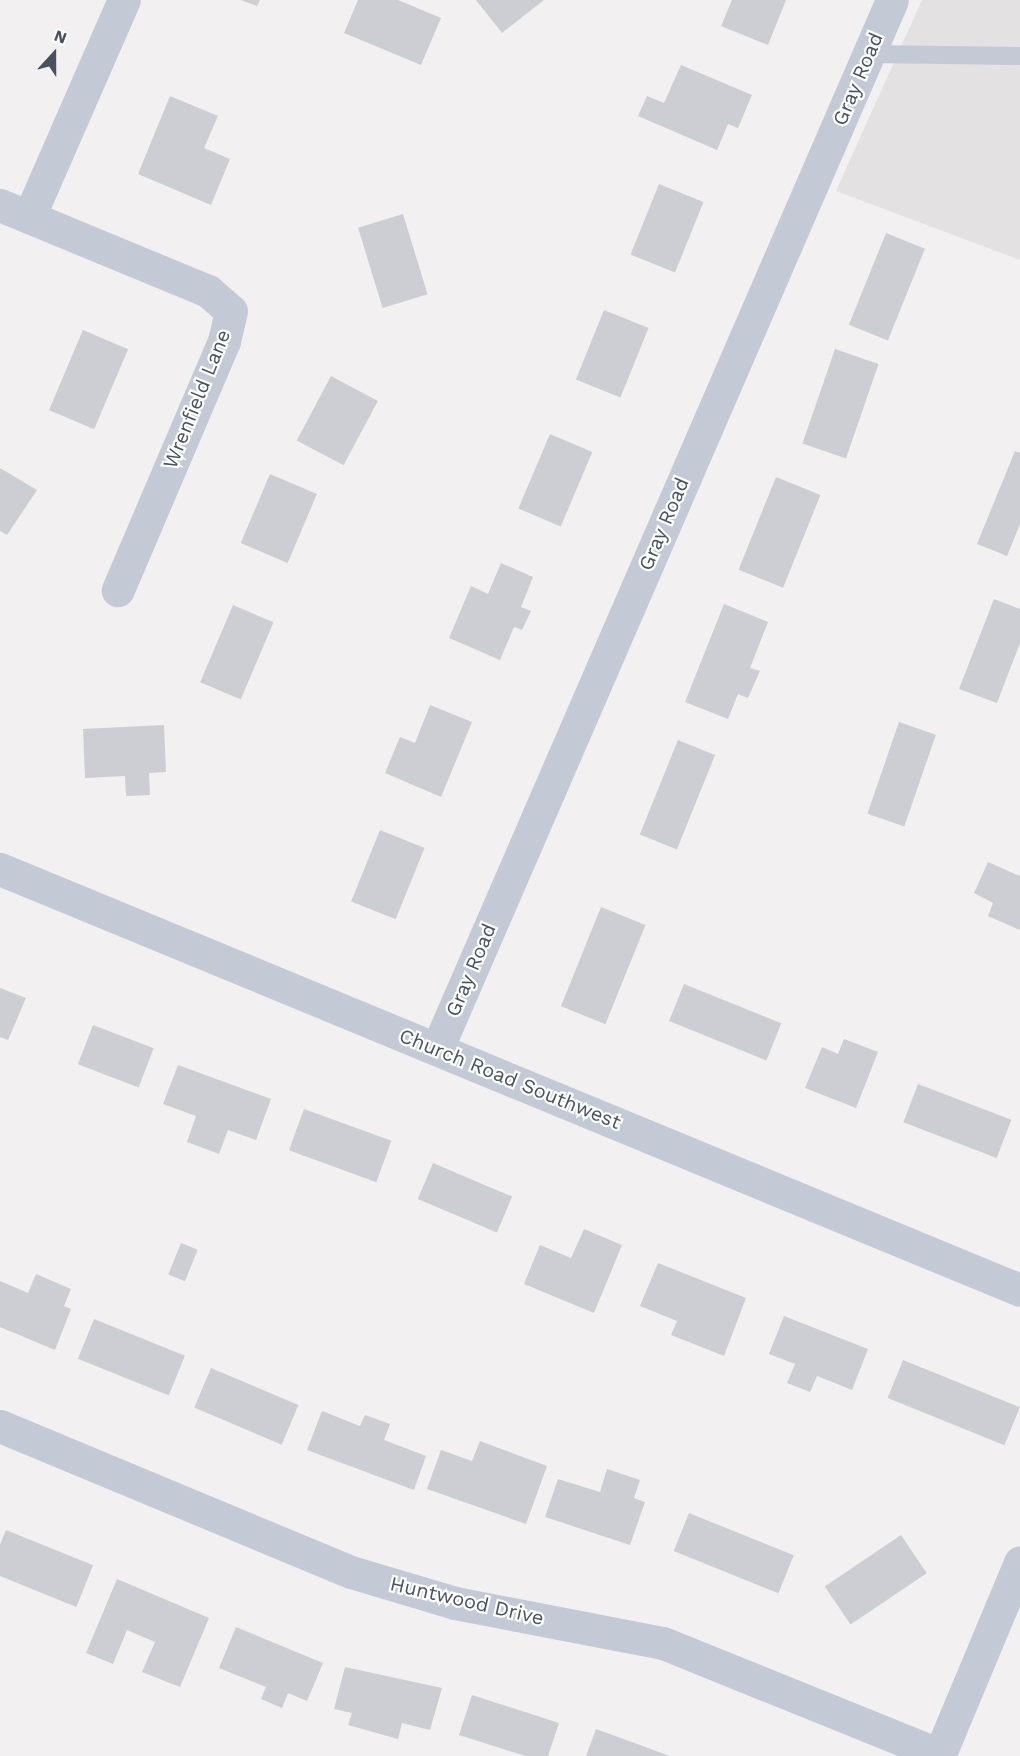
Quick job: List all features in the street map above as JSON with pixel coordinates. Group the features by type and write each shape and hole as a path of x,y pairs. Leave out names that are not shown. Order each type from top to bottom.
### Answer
{"street":[{"path":"14,211 124,0"},
{"name":"Gray Road","path":"437,1049 892,0"},
{"name":"Wrenfield Lane","path":"14,211 208,291 231,311 224,341 118,590"},
{"name":"Church Road Southwest","path":"0,870 1020,1290"},
{"name":"Huntwood Drive","path":"0,1425 351,1572 455,1603 663,1643 940,1755"},
{"path":"940,1755 1020,1562"}],"lane":[{"path":"868,54 1020,56"}],"shaded area":[{"path":"922,0 1020,0 1020,260 836,191"}],"building":[{"path":"241,0 260,0 257,6"},
{"path":"358,0 398,0 441,18 421,65 344,33"},
{"path":"476,0 544,0 502,33"},
{"path":"732,0 786,0 768,45 721,26"},
{"path":"681,65 752,95 738,128 728,124 717,150 638,116 647,96 664,103"},
{"path":"170,96 218,116 204,148 230,159 211,205 138,174"},
{"path":"659,184 704,202 675,272 631,254"},
{"path":"403,214 428,294 383,308 358,228"},
{"path":"886,233 925,249 888,341 849,325"},
{"path":"604,310 649,328 620,398 576,380"},
{"path":"83,330 128,349 94,429 49,410"},
{"path":"835,349 878,364 846,459 802,444"},
{"path":"331,376 378,401 344,465 297,440"},
{"path":"550,434 592,452 561,527 518,509"},
{"path":"1015,451 1020,453 1020,524 1007,556 977,544"},
{"path":"0,468 37,490 7,535 0,531"},
{"path":"270,474 317,494 288,563 241,543"},
{"path":"776,477 821,495 783,588 739,570"},
{"path":"501,563 533,577 521,607 531,611 522,630 514,627 500,660 449,638 471,586 488,594"},
{"path":"994,599 1020,609 1020,643 997,703 959,689"},
{"path":"724,604 768,622 750,668 760,671 748,698 738,694 728,719 685,702"},
{"path":"233,605 274,622 241,700 200,682"},
{"path":"430,705 472,722 441,797 385,773 400,737 415,743"},
{"path":"899,722 936,735 904,826 867,814"},
{"path":"164,725 166,772 149,773 150,795 126,796 125,776 85,778 83,729"},
{"path":"678,740 715,755 677,850 640,835"},
{"path":"380,830 425,848 396,919 351,901"},
{"path":"988,862 1020,876 1020,930 988,916 993,903 974,893"},
{"path":"601,907 646,925 605,1024 561,1006"},
{"path":"684,984 781,1023 766,1060 669,1021"},
{"path":"0,988 26,998 8,1040 0,1037"},
{"path":"93,1025 154,1048 139,1088 78,1064"},
{"path":"844,1039 878,1052 856,1108 805,1088 822,1047 838,1054"},
{"path":"178,1065 271,1099 256,1140 228,1130 219,1154 187,1142 196,1116 163,1104"},
{"path":"918,1084 1011,1120 997,1158 903,1122"},
{"path":"304,1109 391,1141 376,1182 289,1150"},
{"path":"433,1163 512,1197 497,1233 418,1199"},
{"path":"584,1229 622,1245 594,1313 524,1284 540,1245 571,1258"},
{"path":"181,1243 198,1250 185,1281 168,1275"},
{"path":"658,1263 746,1298 724,1356 671,1335 677,1321 640,1306"},
{"path":"36,1274 71,1289 64,1306 71,1309 55,1350 0,1327 0,1281 28,1293"},
{"path":"784,1316 868,1349 852,1390 817,1376 810,1392 787,1383 795,1364 769,1354"},
{"path":"94,1319 185,1356 169,1396 78,1359"},
{"path":"903,1360 1020,1407 1004,1445 888,1398"},
{"path":"211,1368 298,1405 282,1445 194,1408"},
{"path":"322,1411 360,1426 365,1415 390,1424 384,1440 426,1456 414,1490 307,1450"},
{"path":"480,1441 547,1466 526,1524 427,1489 441,1450 472,1461"},
{"path":"607,1469 640,1480 634,1498 645,1502 630,1545 545,1517 558,1479 600,1492"},
{"path":"689,1513 794,1555 778,1593 674,1551"},
{"path":"6,1530 93,1565 76,1607 0,1576 0,1545"},
{"path":"901,1535 927,1573 850,1625 825,1586"},
{"path":"117,1579 209,1618 180,1687 142,1672 155,1642 127,1630 113,1664 86,1653"},
{"path":"236,1627 323,1663 307,1701 288,1693 282,1708 261,1699 266,1687 219,1668"},
{"path":"345,1667 442,1688 430,1730 402,1723 398,1739 348,1725 352,1713 334,1709"},
{"path":"472,1695 559,1723 548,1756 525,1756 459,1735"},
{"path":"596,1729 670,1756 586,1756"}]}
